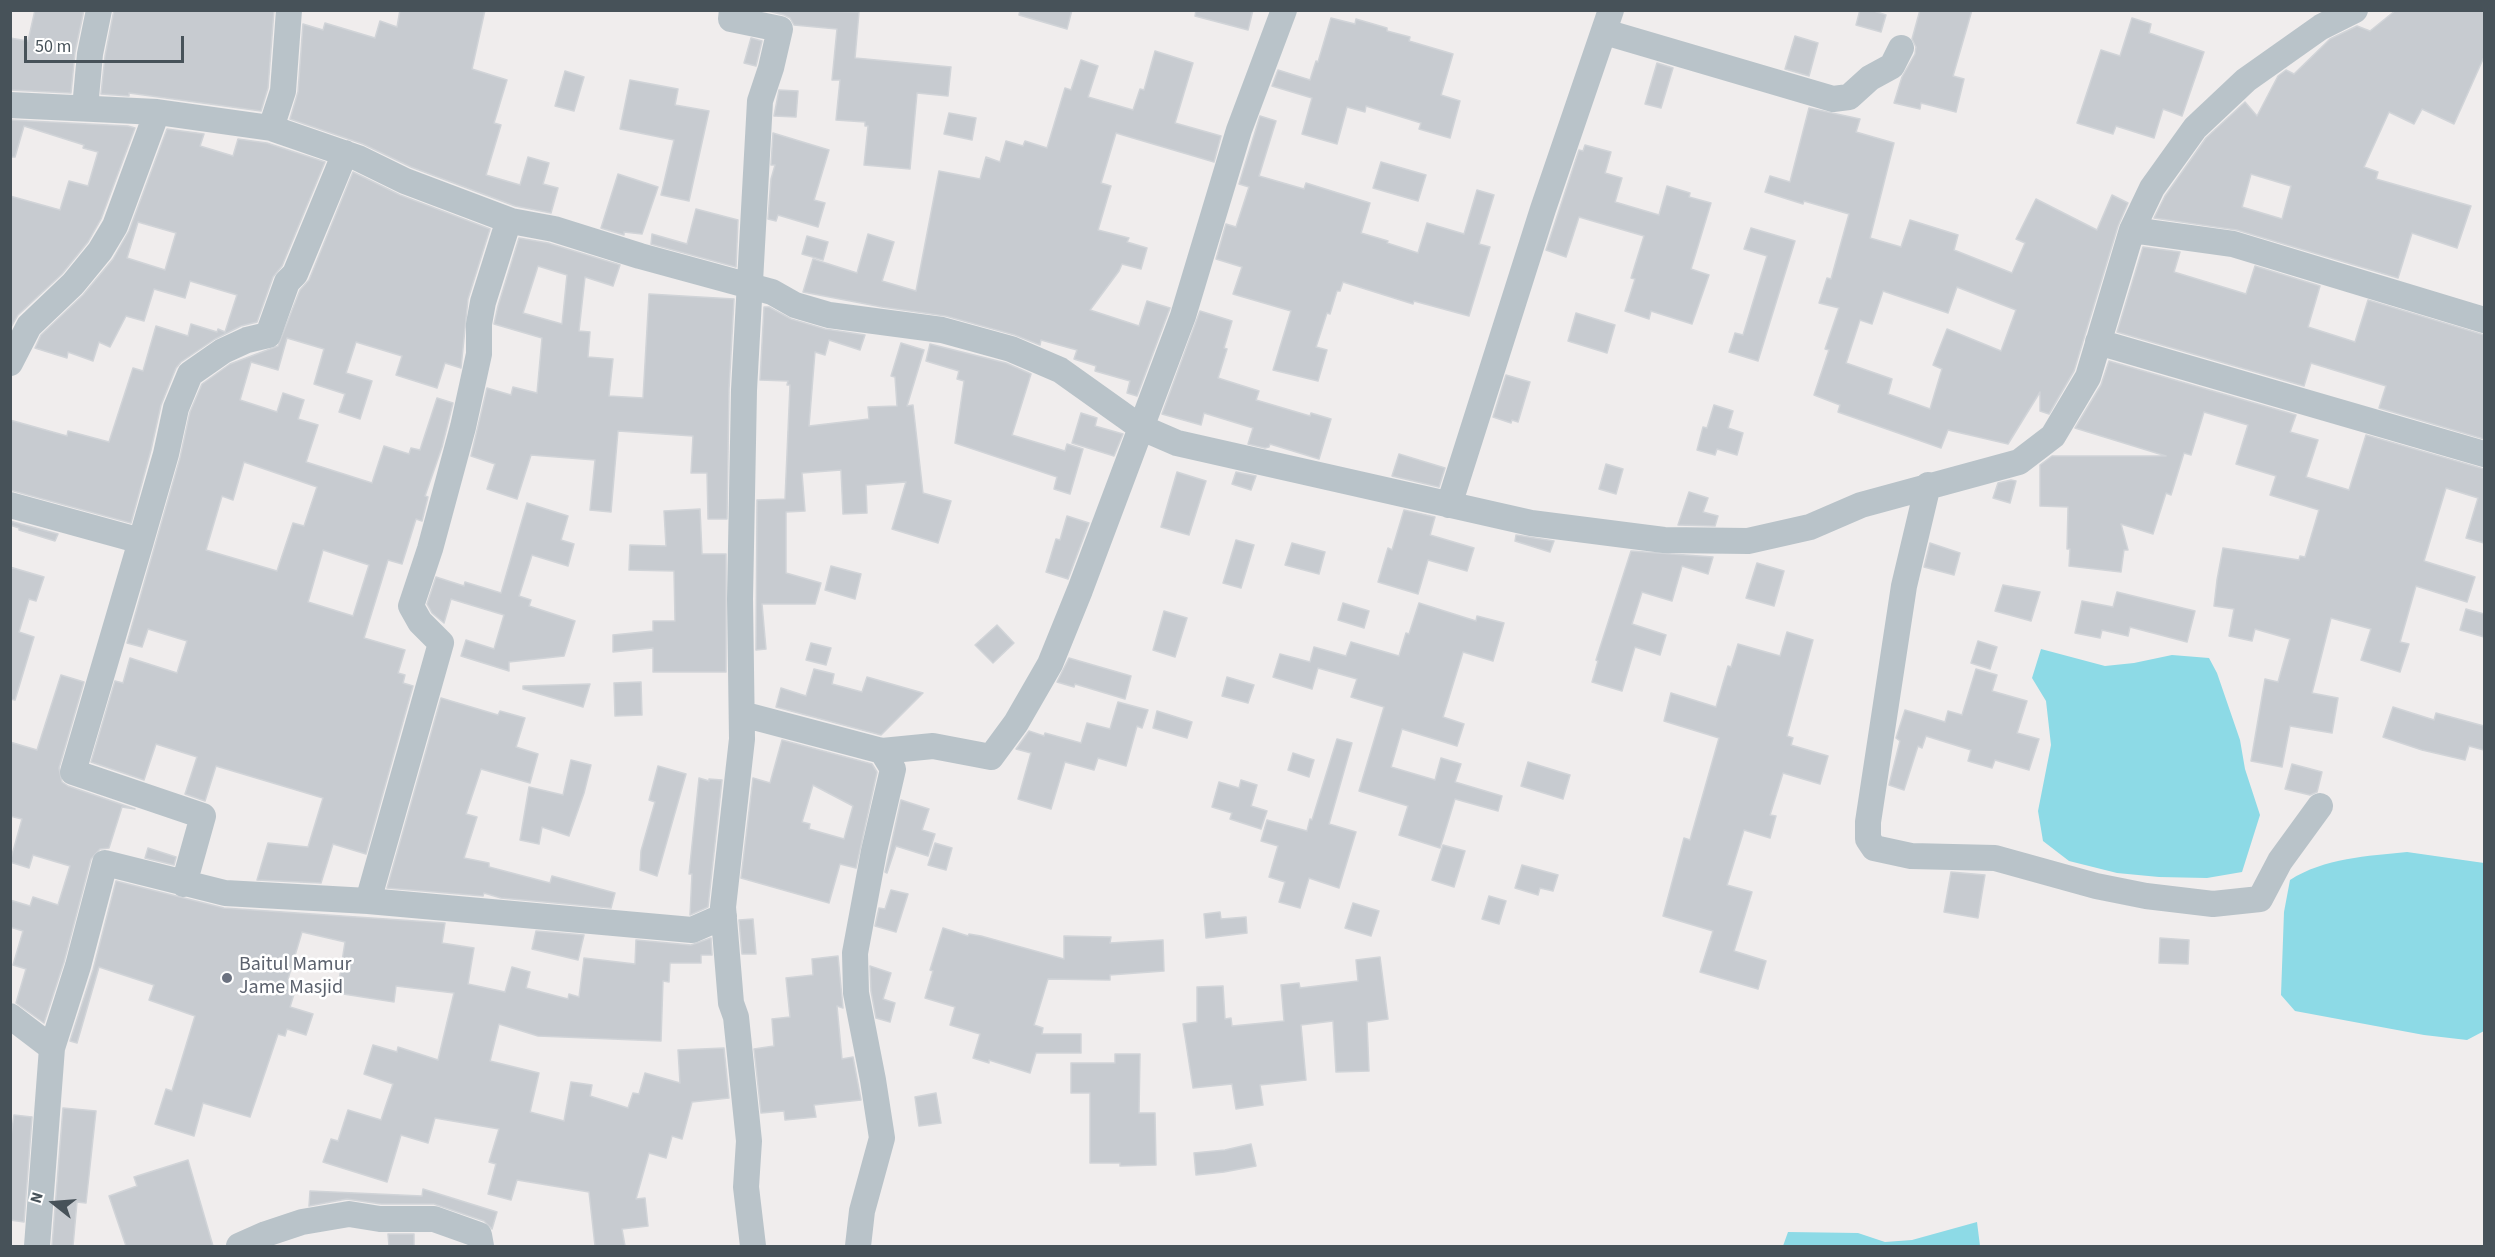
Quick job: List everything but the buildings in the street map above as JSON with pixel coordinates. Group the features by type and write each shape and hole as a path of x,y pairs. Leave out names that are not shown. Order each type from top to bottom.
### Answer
{"street":[{"path":"85,108 90,54 99,10"},
{"path":"271,128 283,91 289,10"},
{"path":"732,10 731,20 780,29 760,101 744,390 740,599 742,714 738,784 724,916 731,1003 736,1017 749,1141 747,1187 753,1246"},
{"path":"742,714 882,750 933,746 991,757 1016,723 1050,663 1080,590 1183,316 1239,130 1284,10"},
{"path":"10,105 157,112 271,128 345,153 405,181 512,221 554,229 772,292 795,305 830,315 942,330 1011,349 1060,370 1140,427 1177,443 1531,523 1664,540 1748,541 1810,527 1861,505 2019,462 2053,436 2088,377 2132,230 2152,188 2195,128 2246,80 2321,27 2355,10"},
{"path":"1449,505 1546,198 1608,21 1833,99 1849,97 1870,78 1892,66 1901,48"},
{"path":"10,363 29,326 73,284 100,250 115,226 157,112"},
{"path":"184,884 203,816 73,772 166,454 176,408 190,374 223,351 247,340 267,335 287,282 295,274 345,153"},
{"path":"368,901 441,643 420,622 411,606 430,549 463,427 479,354 479,324 483,302 506,229 512,221"},
{"path":"2132,230 2233,244 2484,320"},
{"path":"2098,342 2484,454"},
{"path":"1928,485 1904,586 1868,822 1868,838 1874,848 1911,856 1995,858 2096,886 2146,896 2213,904 2260,899 2280,861 2320,806"},
{"path":"10,505 141,541"},
{"path":"858,1246 862,1211 882,1138 856,993 855,953 874,851 893,770 882,750"},
{"path":"37,1246 52,1048 78,966 105,863 225,893 396,902 692,930 724,916"},
{"path":"10,1016 52,1048"},
{"path":"239,1246 302,1222 349,1214 380,1219 434,1219 479,1235 480,1246"}],"water":[{"path":"2041,649 2105,666 2172,655 2209,658 2217,673 2240,740 2245,769 2260,815 2242,872 2207,878 2117,873 2069,861 2043,841 2038,811 2051,745 2046,701 2032,678"},
{"path":"2407,852 2484,863 2484,1031 2467,1040 2424,1035 2295,1011 2281,995 2284,912 2290,880 2317,867 2332,863"},
{"path":"1977,1222 1980,1246 1783,1246 1788,1232 1858,1233 1885,1242 1912,1240"}],"place":[{"name":"Baitul Mamur Jame Masjid","path":"227,978"}]}
